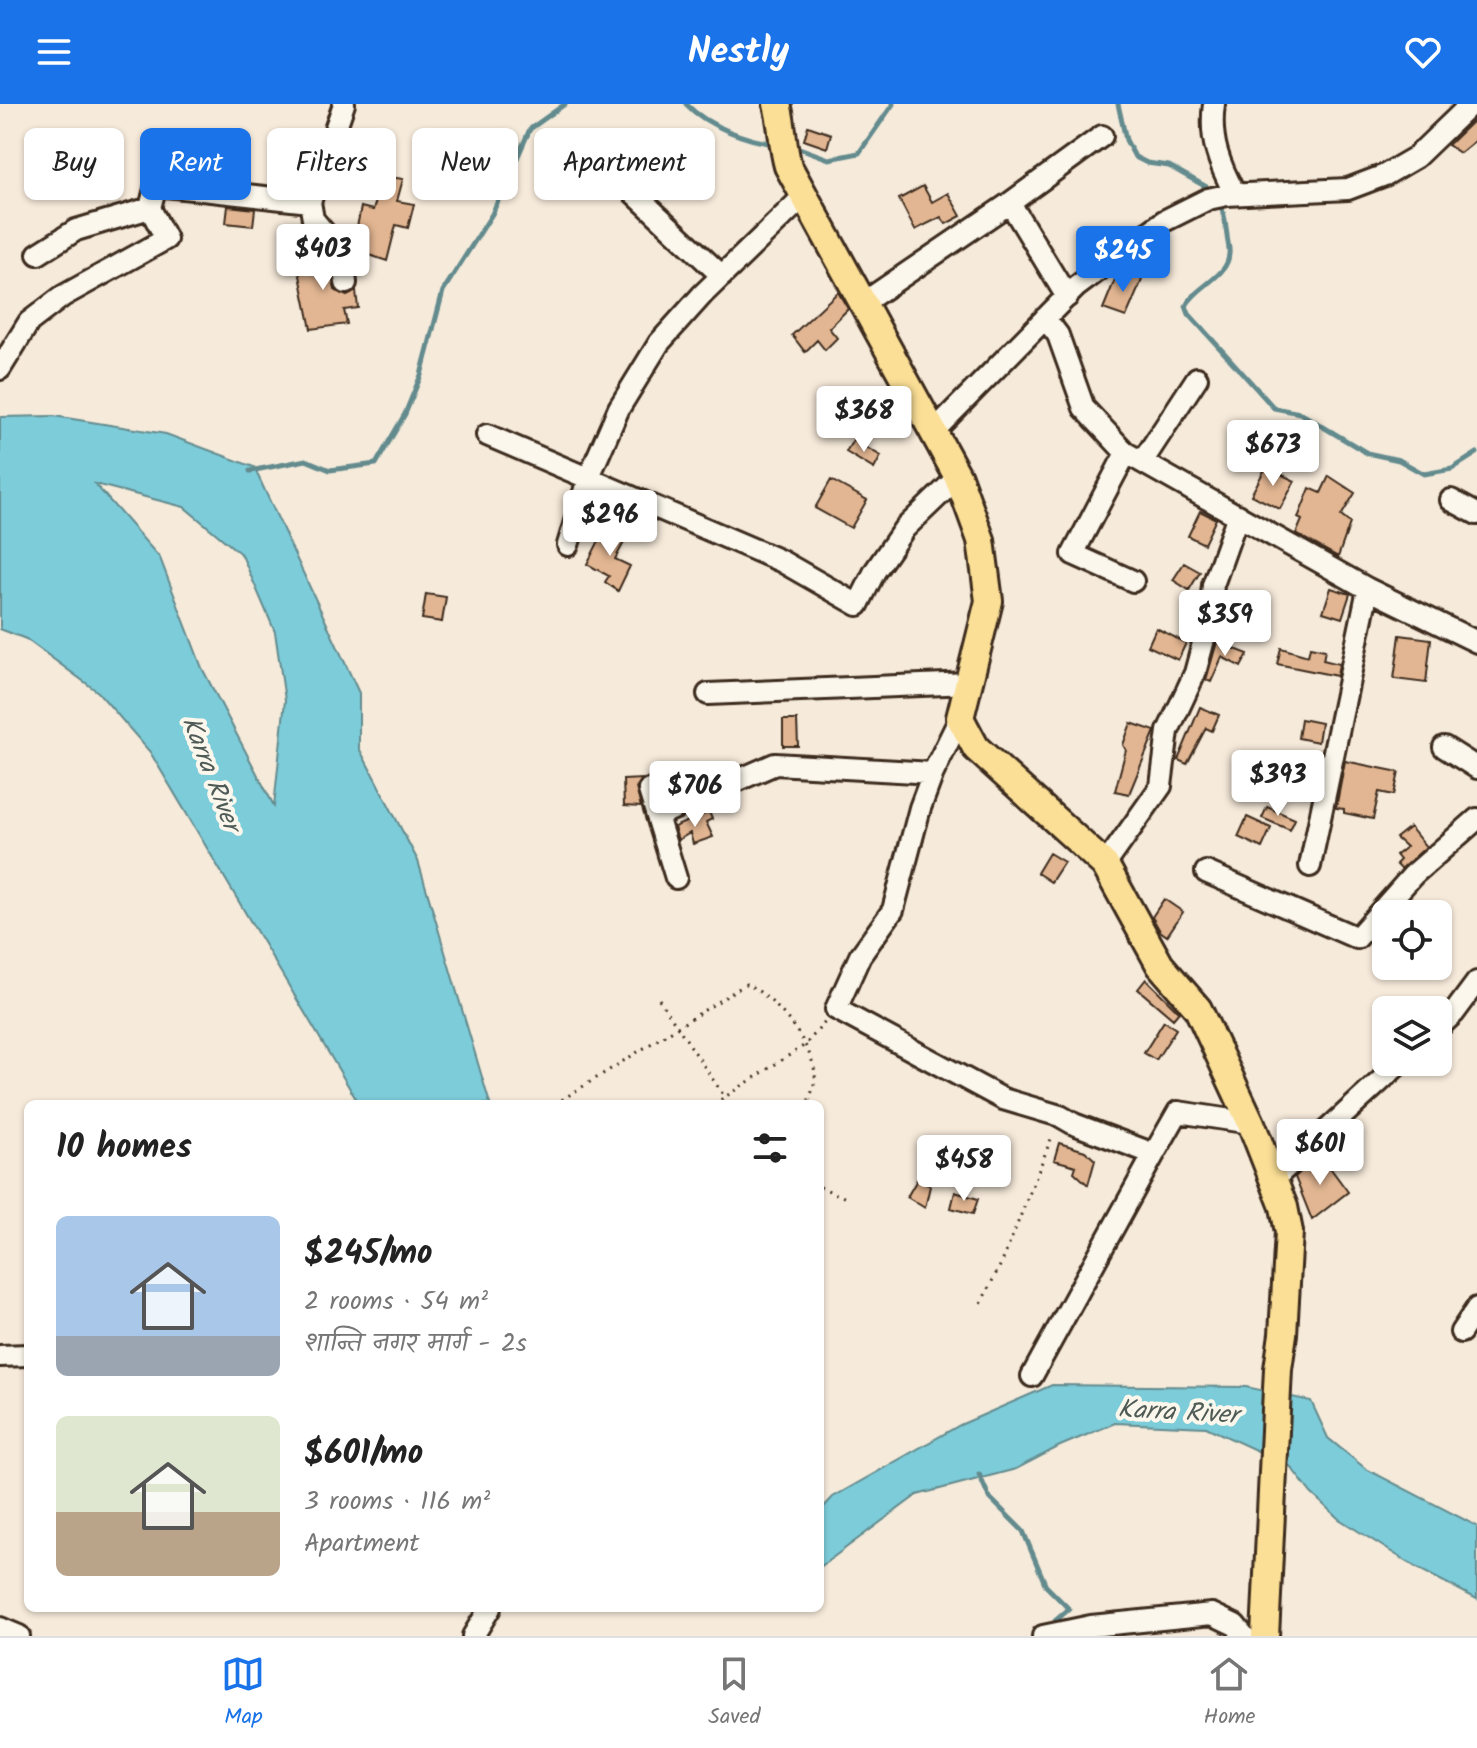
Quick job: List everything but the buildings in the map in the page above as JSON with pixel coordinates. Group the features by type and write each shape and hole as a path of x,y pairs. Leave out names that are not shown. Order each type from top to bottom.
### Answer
{"main road":[{"path":"782,129 788,166 958,477 981,540 989,601 960,718 976,748 1105,865 1160,965 1198,1009 1275,1178 1289,1232 1257,1632"}],"street":[{"path":"344,104 310,202 313,219 343,255 346,283"},
{"path":"1214,104 1211,121 1213,147 1235,194"},
{"path":"933,432 1076,287 1164,221 1208,199 1235,194 1348,189 1385,175 1416,157 1471,104"},
{"path":"863,303 1102,136"},
{"path":"0,369 29,322 63,296 166,239 150,208 156,185 310,202"},
{"path":"568,545 588,479 619,408 659,343 804,196"},
{"path":"641,200 722,276"},
{"path":"1010,203 1067,297"},
{"path":"38,254 76,230 150,208"},
{"path":"1045,318 1058,335 1084,408 1134,457 1368,589 1477,642"},
{"path":"1133,581 1073,554 1134,457 1197,378"},
{"path":"487,435 781,561 858,605 875,571 904,529 958,477"},
{"path":"1451,500 1477,514"},
{"path":"1105,865 1161,786 1168,731 1195,673 1210,617 1213,585 1238,515"},
{"path":"1310,866 1368,589"},
{"path":"708,694 970,683"},
{"path":"960,718 920,808 893,910 860,956 836,1009 1003,1099 1060,1116 1154,1154"},
{"path":"1444,747 1477,768"},
{"path":"657,816 775,764 933,773"},
{"path":"649,790 676,878"},
{"path":"1206,872 1357,938 1413,875 1477,819"},
{"path":"1452,1015 1477,982"},
{"path":"1275,1178 1386,1076"},
{"path":"1032,1376 1178,1112 1251,1123"},
{"path":"1461,1332 1477,1308"},
{"path":"0,1356 24,1355"},
{"path":"473,1636 488,1612"},
{"path":"1043,1636 1091,1626 1212,1614 1257,1632"},
{"path":"0,1628 19,1636"}],"path":[{"path":"561,1100 746,984 760,990 805,1045 815,1074 808,1100"},
{"path":"659,999 725,1097"},
{"path":"720,1100 805,1045 836,1009"},
{"path":"981,1303 1003,1260 1060,1116"},
{"path":"824,1189 846,1198"}],"water":[{"name":"Karra River","path":"54,416 166,434 254,467 359,693 359,748 418,861 489,1100 357,1100 150,752 98,692 26,639 0,629 0,417","holes":["95,484 184,507 242,555 275,632 285,700 274,806 202,668 160,558"]},
{"name":"Karra River","path":"1052,1385 1246,1387 1311,1401 1328,1438 1366,1469 1477,1526 1477,1599 1417,1568 1339,1519 1311,1493 1290,1466 1206,1427 1115,1423 1016,1469 917,1495 824,1564 824,1507 833,1497 960,1425"}],"waterway":[{"path":"250,471 306,460 330,470 376,464 405,414 421,375 443,291 492,214 530,129 565,104"},
{"path":"686,104 728,131 777,144"},
{"path":"791,145 829,159 859,153 893,104"},
{"path":"1118,104 1126,140 1135,157 1147,163 1169,166 1212,190"},
{"path":"1220,205 1229,247 1227,262 1186,306 1189,314 1274,408 1300,413 1367,453 1399,460 1424,474 1452,469 1477,453"},
{"path":"979,1474 989,1497 1023,1531 1046,1586 1069,1609 1055,1621 1055,1625"}]}
